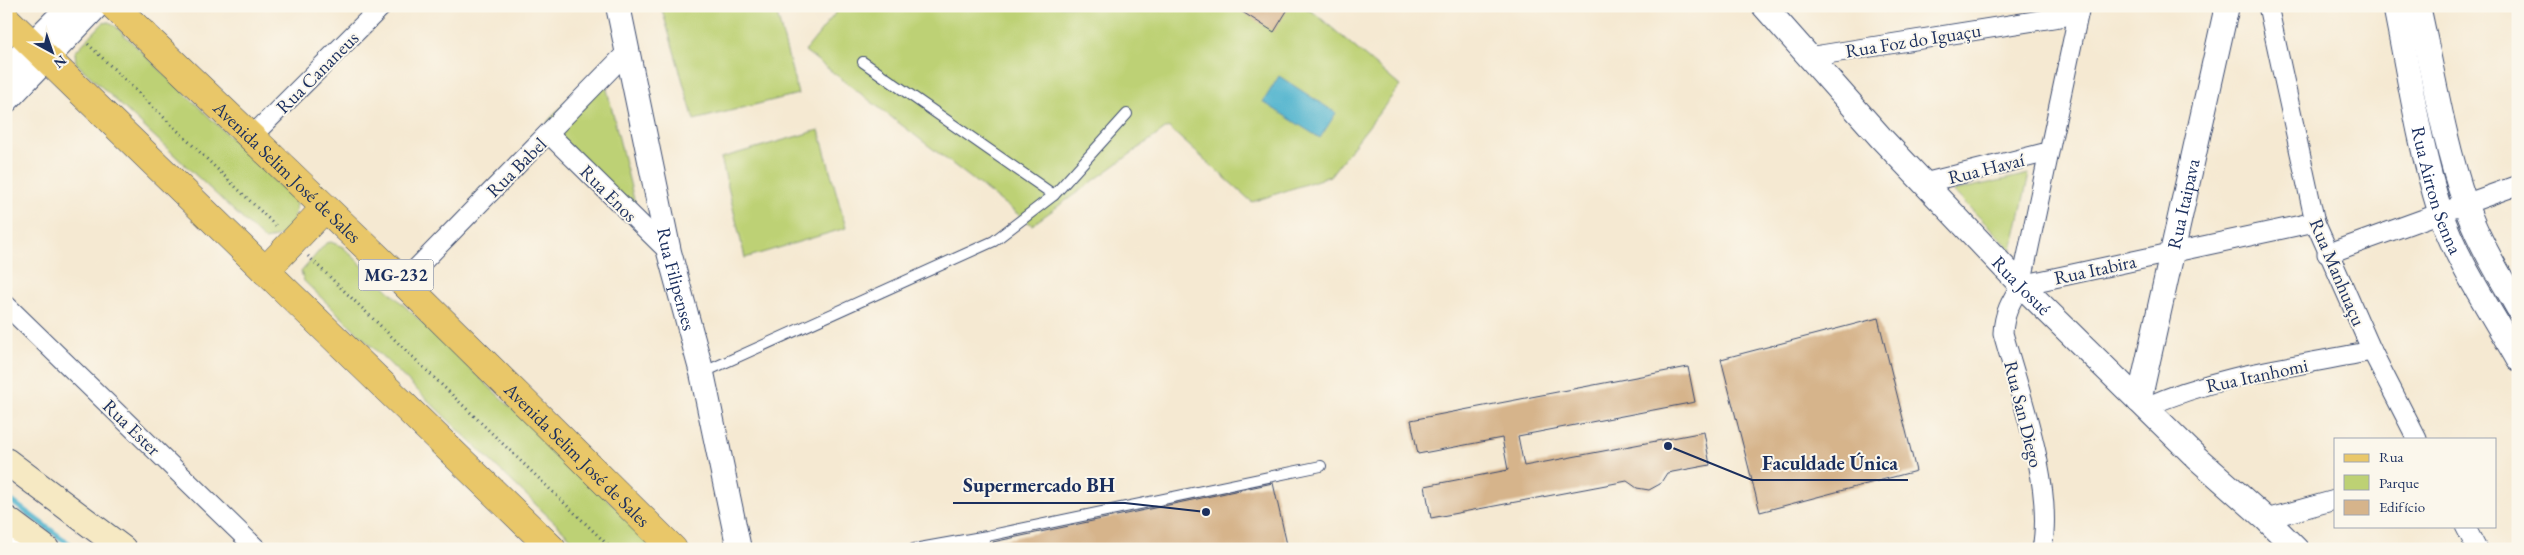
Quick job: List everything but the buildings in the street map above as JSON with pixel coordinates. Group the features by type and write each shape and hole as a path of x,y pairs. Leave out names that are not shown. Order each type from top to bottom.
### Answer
{"main road":[{"name":"Avenida Selim José de Sales","path":"114,6 403,282 673,549"},
{"path":"6,19 552,549"},
{"path":"265,271 325,208"},
{"path":"6,461 122,549"},
{"path":"13,534 46,549"}],"street":[{"path":"6,101 70,6"},
{"path":"6,70 73,30 97,6"},
{"name":"Rua Cananeus","path":"251,137 382,6"},
{"name":"Rua Filipenses","path":"618,6 629,50 669,252 702,373 739,549"},
{"name":"Rua Josué","path":"1764,6 1924,183 2021,285 2091,356 2197,458 2266,519 2296,549"},
{"name":"Rua Itaipava","path":"2142,404 2171,252 2227,6"},
{"name":"Rua Manhuaçu","path":"2268,6 2315,222 2327,254 2372,351 2416,438"},
{"name":"Rua Airton Senna","path":"2395,6 2440,212 2458,251 2518,359"},
{"name":"Rua Airton Senna","path":"2418,6 2450,151 2465,204 2518,308"},
{"path":"2021,285 2079,10"},
{"name":"Rua Foz do Iguaçu","path":"1808,56 2079,10"},
{"name":"Rua Babel","path":"403,282 550,134 629,50"},
{"name":"Rua Enos","path":"550,134 669,252"},
{"name":"Rua Havaí","path":"1924,183 2048,152"},
{"path":"2327,254 2518,185"},
{"name":"Rua Itabira","path":"2021,285 2315,222"},
{"name":"Rua San Diego","path":"2021,285 2009,303 2004,318 2003,333 2036,458 2045,510 2042,549"},
{"name":"Rua Ester","path":"6,305 257,549"},
{"name":"Rua Itanhomi","path":"2142,404 2211,383 2372,351"},
{"path":"2266,519 2334,500"},
{"path":"2466,528 2477,549"}],"lane":[{"path":"863,62 1054,195"},
{"path":"702,373 994,241 1054,195 1127,114"},
{"path":"914,549 983,537 1321,466"},
{"path":"983,537 984,549"}],"path":[{"path":"73,30 612,549"}],"green space":[{"path":"661,6 775,6 798,94 694,120"},
{"path":"841,6 1303,6 1317,15 1400,86 1330,176 1252,202 1168,127 1032,225 805,51"},
{"path":"109,22 114,25 296,201 295,216 285,232 265,240 76,63 75,52 103,23"},
{"path":"601,65 639,220 547,122"},
{"path":"819,130 846,228 745,258 721,158"},
{"path":"2029,174 2012,250 1953,191"},
{"path":"331,242 343,247 659,549 582,549 304,281 301,272 326,243"}],"water":[{"path":"1279,76 1336,113 1320,138 1263,102"}],"waterway":[{"path":"6,497 76,549"}],"place":[{"name":"Faculdade Única","path":"1668,446"},
{"name":"Supermercado BH","path":"1206,512"}]}
